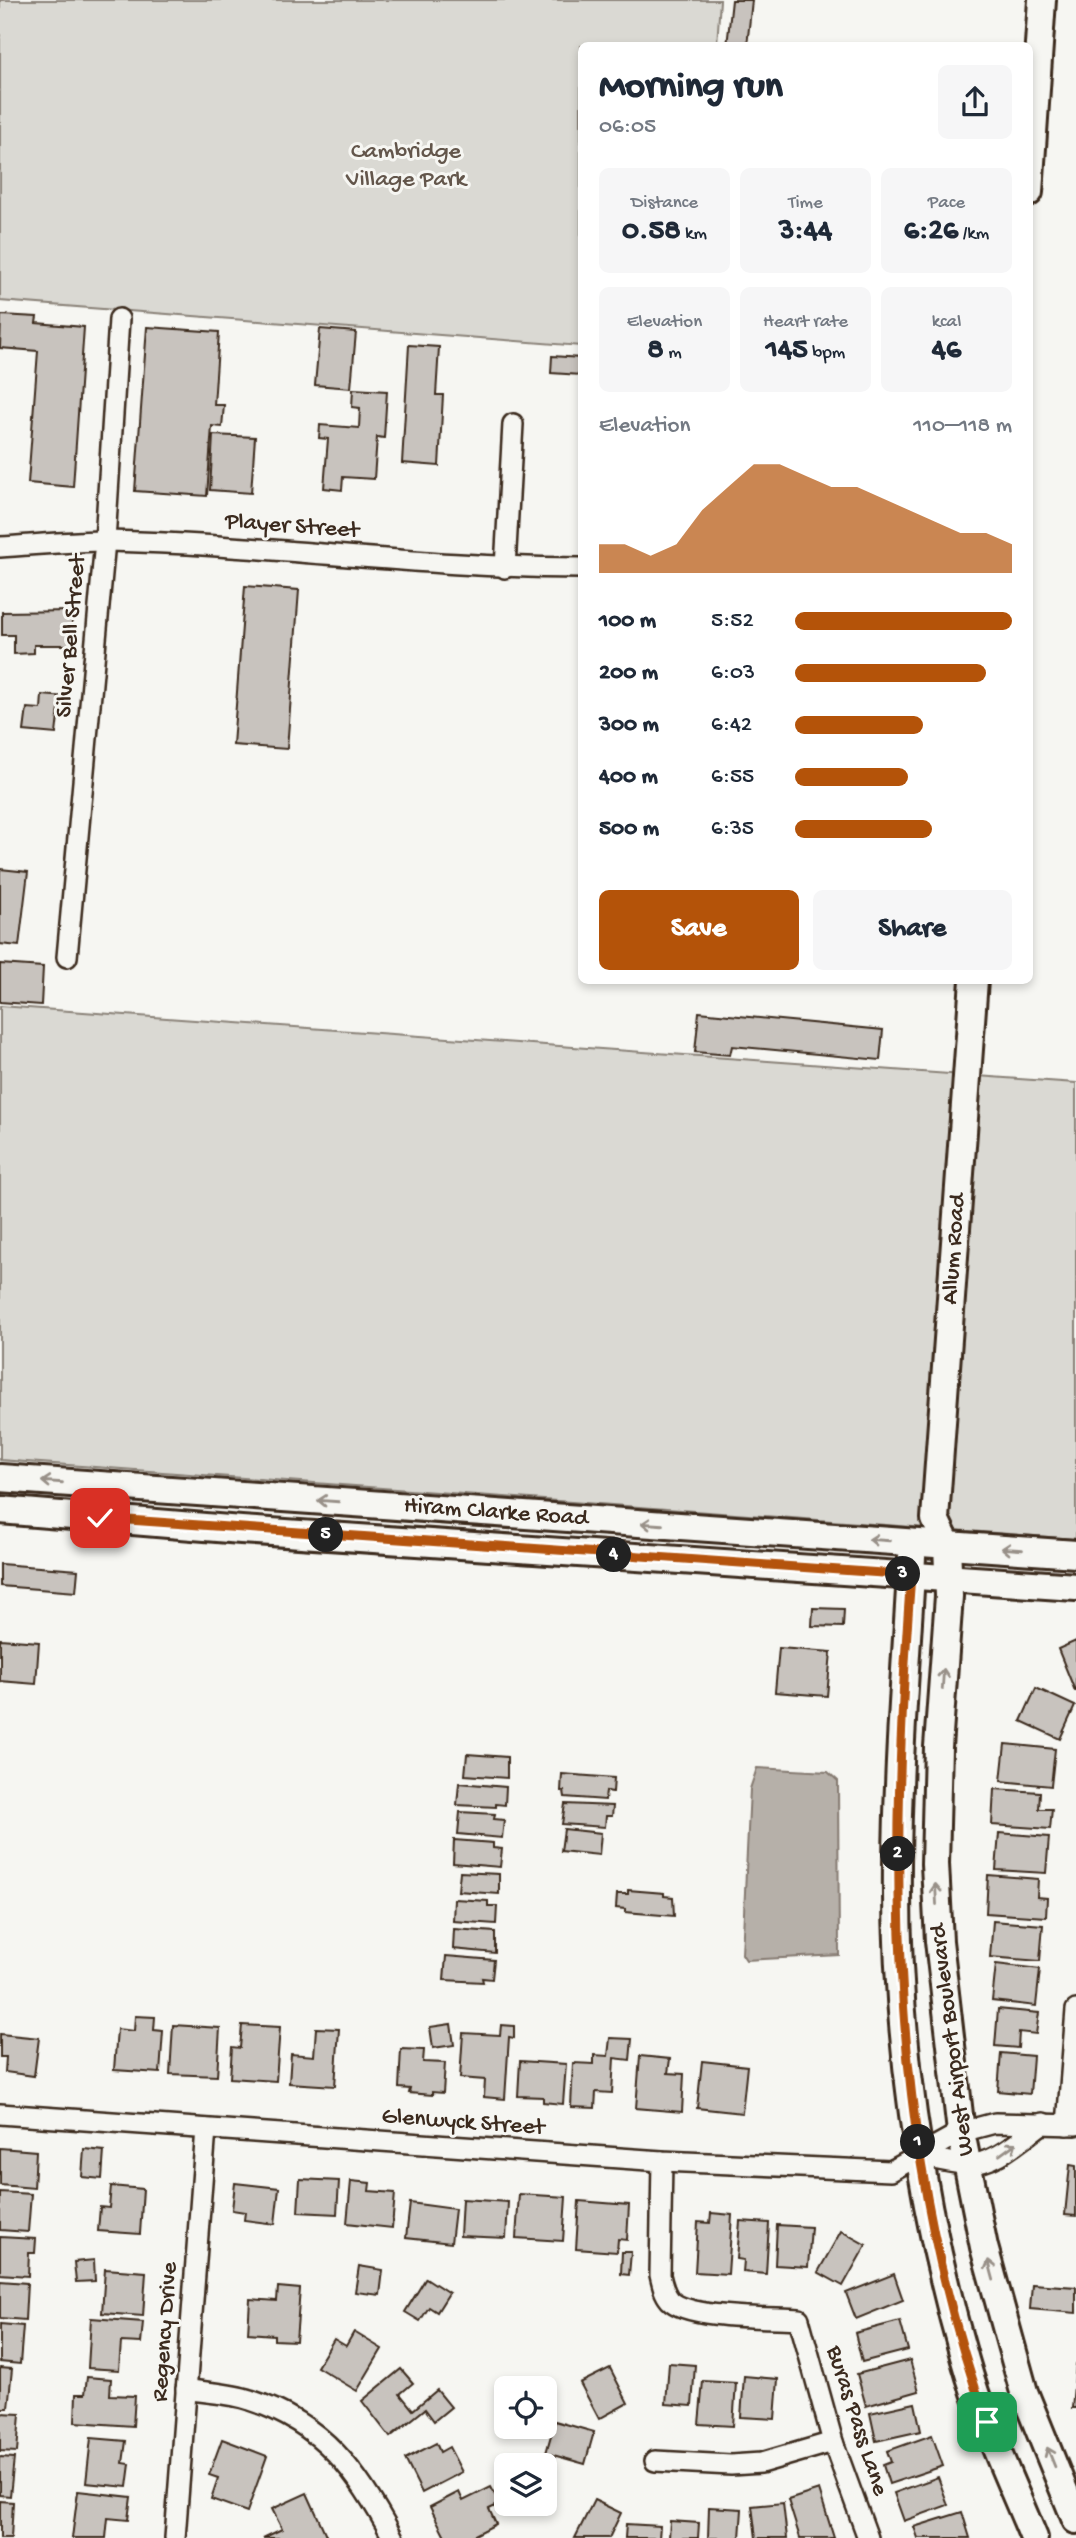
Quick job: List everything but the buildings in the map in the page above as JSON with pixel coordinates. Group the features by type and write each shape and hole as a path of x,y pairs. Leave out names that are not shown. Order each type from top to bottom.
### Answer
{"main road":[{"path":"1033,133 1042,0"},
{"name":"Allum Road","path":"947,1544 936,1519 974,984"},
{"name":"Hiram Clarke Road","path":"0,1478 1076,1554"},
{"path":"108,1519 113,1486"},
{"path":"358,1537 360,1503"},
{"name":"Hiram Clarke Road","path":"0,1510 1076,1587"},
{"path":"913,1542 936,1519"},
{"path":"601,1554 604,1521"},
{"name":"West Airport Boulevard","path":"913,1542 902,1729 898,1889 905,2040 920,2156 944,2281 966,2363 1034,2538"},
{"name":"West Airport Boulevard","path":"947,1544 949,1577 938,1747 935,1864 948,2038 961,2132 984,2247 1024,2392 1076,2520"}],"street":[{"name":"Silver Bell Street","path":"67,957 105,541 119,319"},
{"path":"505,568 513,424"},
{"name":"Player Street","path":"0,547 105,541 271,549 505,568 578,568"},
{"path":"1072,2125 1076,2010"},
{"name":"Glenwyck Street","path":"0,2114 662,2161 891,2171 961,2132 995,2123 1072,2125"},
{"path":"920,2156 967,2165 998,2156 1043,2123"},
{"name":"Regency Drive","path":"175,2538 206,2129"},
{"name":"Buras Pass Lane","path":"662,2161 660,2275 670,2300 692,2312 799,2319 833,2442 868,2538"},
{"path":"186,2389 249,2399 305,2425 348,2464 378,2509 393,2538"},
{"path":"655,2461 731,2465 761,2463 833,2442"}],"green space":[{"name":"Cambridge Village Park","path":"0,0 720,0 717,42 578,42 578,346 0,301"},
{"path":"0,1006 1076,1083 1076,1539 0,1460"}],"shaded area":[{"path":"757,1768 828,1772 838,1781 839,1955 746,1960 742,1954 750,1789"}],"route":[{"path":"100,1518 911,1575 897,1865 905,2040 920,2156 944,2281 966,2363 987,2422"}]}
